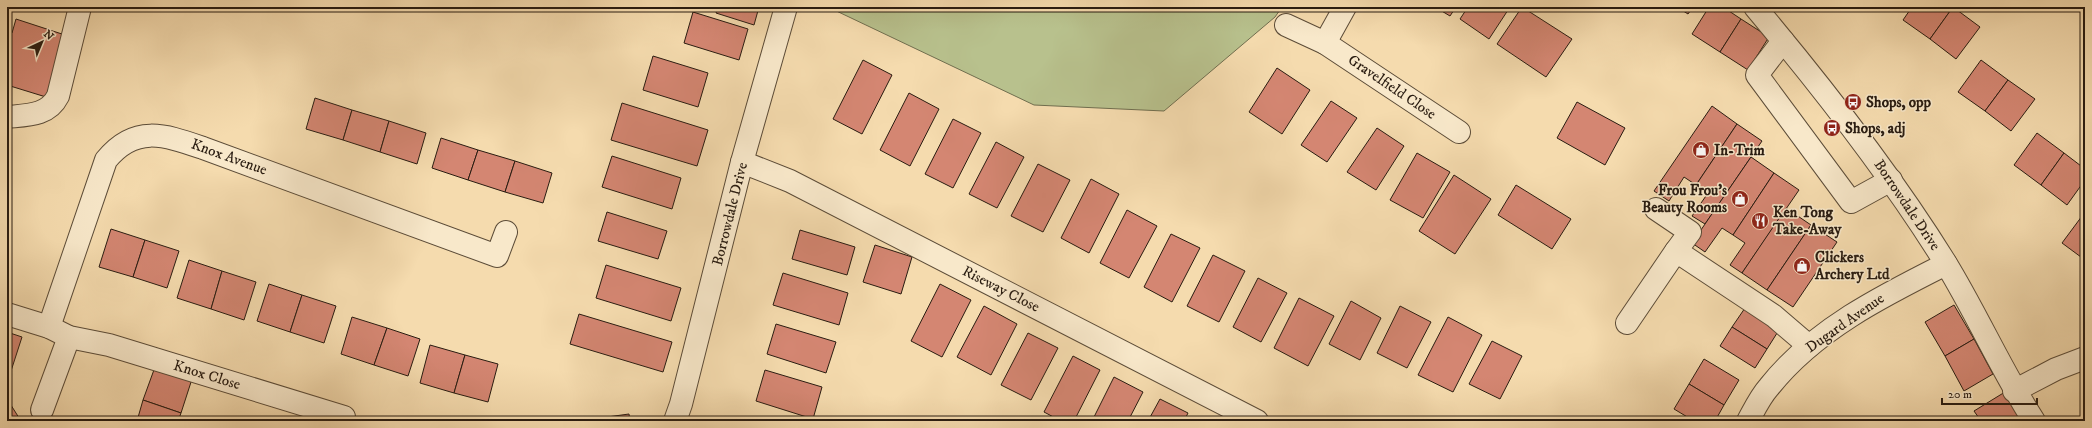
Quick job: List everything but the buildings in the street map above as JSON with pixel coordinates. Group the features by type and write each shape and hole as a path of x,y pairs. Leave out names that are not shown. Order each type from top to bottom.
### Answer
{"street":[{"path":"7,117 38,113 52,106 58,96 80,7"},
{"name":"Borrowdale Drive","path":"675,421 681,404 742,162 786,7"},
{"path":"1325,43 1345,7"},
{"name":"Borrowdale Drive","path":"1755,7 1860,137 1891,180 1946,264 2014,391 2034,421"},
{"name":"Gravelfield Close","path":"1286,25 1325,43 1459,132"},
{"path":"1783,41 1758,75 1851,202 1891,180"},
{"name":"Knox Avenue","path":"49,327 106,160 116,148 142,135 169,136 497,256 506,232"},
{"name":"Riseway Close","path":"742,162 790,181 1257,421"},
{"path":"1627,323 1690,232 1656,209"},
{"path":"1676,251 1774,316 1809,346"},
{"name":"Dugard Avenue","path":"1748,421 1768,387 1809,346 1882,296 1946,264"},
{"name":"Knox Close","path":"7,314 49,327 69,337 109,345 344,417"},
{"path":"42,410 69,337"},
{"path":"2014,391 2056,369 2085,358"}],"green space":[{"path":"828,7 1282,7 1275,17 1164,111 1034,105"}],"place":[{"name":"Shops, opp","path":"1853,102"},
{"name":"Shops, adj","path":"1832,128"},
{"name":"In-Trim","path":"1701,150"},
{"name":"Frou Frou's Beauty Rooms","path":"1740,199"},
{"name":"Ken Tong Take-Away","path":"1760,221"},
{"name":"Clickers Archery Ltd","path":"1802,266"}]}
